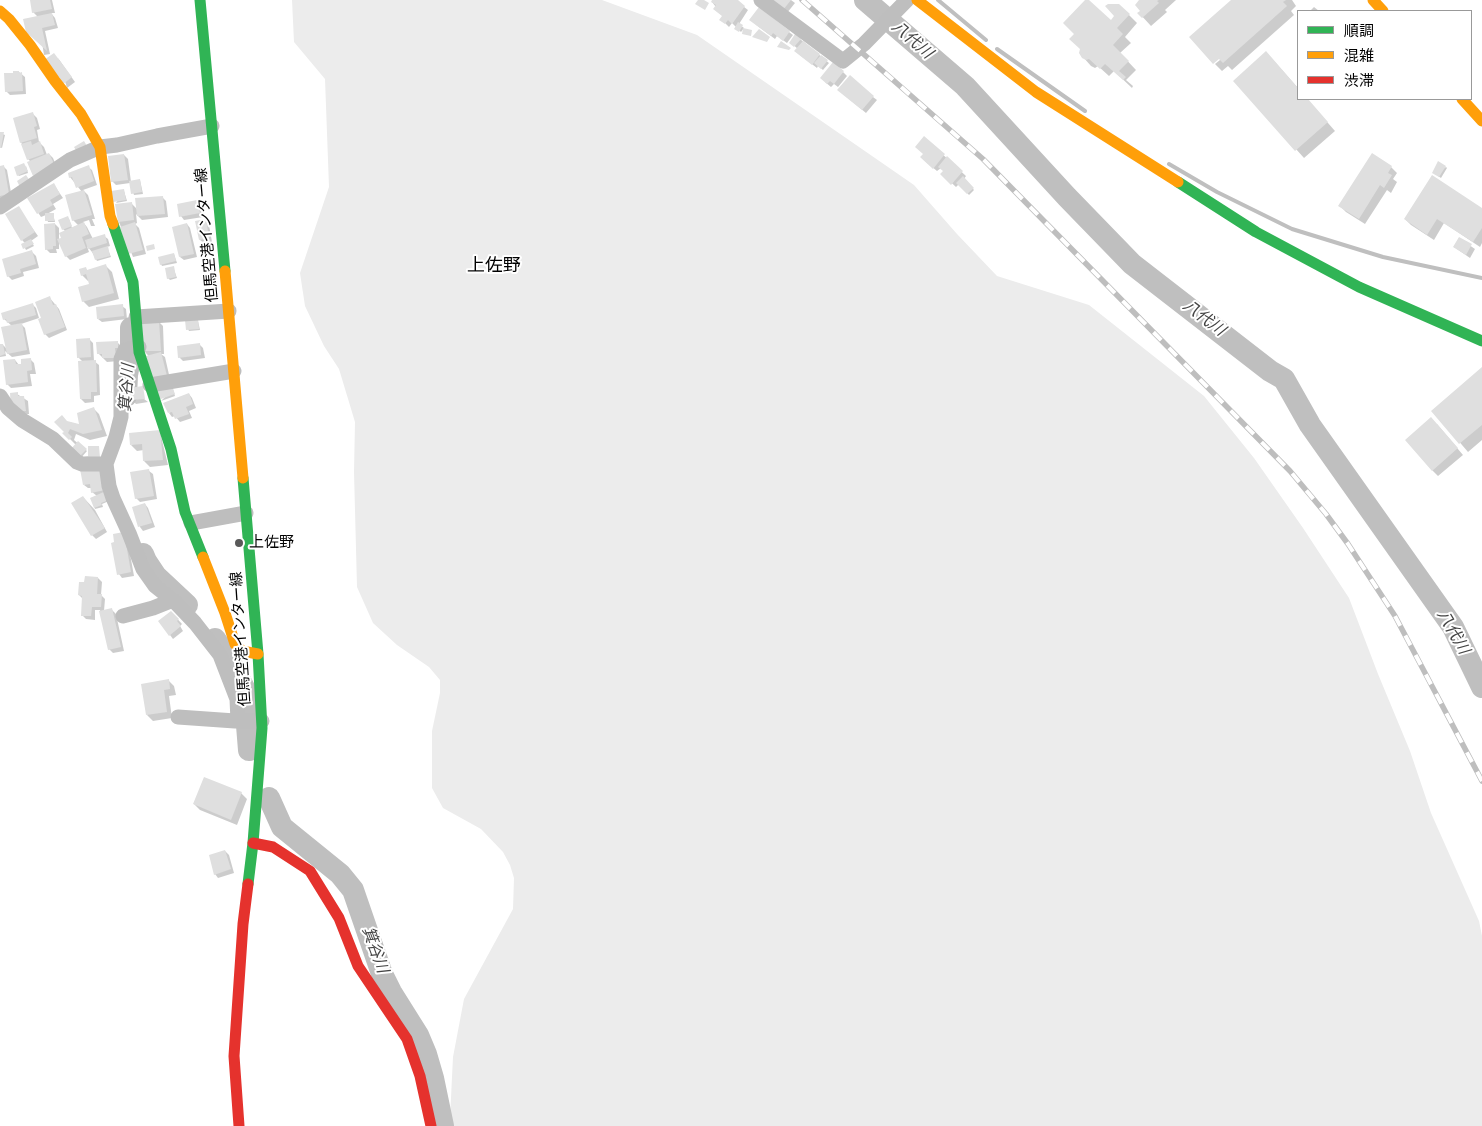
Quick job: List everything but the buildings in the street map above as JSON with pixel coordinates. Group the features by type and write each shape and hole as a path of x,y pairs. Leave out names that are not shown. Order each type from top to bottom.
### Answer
{"main road":[{"name":"但馬空港インター線","path":"200,0 229,311 262,721 253,843 243,924 234,1056 239,1126"},
{"path":"917,0 1036,92 1256,232 1359,287 1482,341"},
{"path":"1373,0 1382,10"},
{"path":"1,7 81,114 100,147 110,216 133,282 139,347 171,449 178,488 236,644 242,651 258,654"},
{"path":"1463,100 1482,121"},
{"path":"253,843 273,847 310,871 339,918 358,966 407,1039 420,1076 431,1126"}],"street":[{"path":"761,0 843,60 864,44 907,0"},
{"path":"0,207 70,160 100,147 212,126"},
{"path":"136,317 229,311"},
{"path":"139,347 125,350 121,359 121,417 106,464 112,498 129,533 143,569 156,586 173,600 195,623 220,656 237,699 238,721"},
{"path":"150,385 234,371"},
{"path":"0,396 8,408 22,420 53,439 77,462 82,464 106,464"},
{"path":"190,523 246,513"},
{"path":"123,616 153,608 173,600"},
{"path":"220,656 239,648"},
{"path":"178,717 262,721"}],"shaded area":[{"path":"292,0 602,0 697,35 914,185 997,276 1089,305 1204,396 1254,458 1349,598 1410,751 1431,813 1479,921 1482,936 1482,1126 452,1126 450,1118 453,1057 464,999 513,909 514,878 503,852 481,829 443,808 432,788 432,731 440,693 440,680 429,667 397,645 373,623 357,587 354,472 355,422 339,369 324,346 305,306 300,273 329,187 325,79 294,42"}],"waterway":[{"name":"八代川","path":"865,0 965,86 1067,197 1132,264 1270,371 1284,379 1310,425 1453,627 1482,687"},
{"path":"938,0 986,40"},
{"path":"997,49 1085,111"},
{"path":"1169,164 1217,192 1292,229 1383,257 1482,278"},
{"name":"箕谷川","path":"126,396 131,353 131,328"},
{"name":"箕谷川","path":"143,554 156,576 187,605"},
{"name":"箕谷川","path":"215,639 228,658 244,688 249,750"},
{"name":"箕谷川","path":"269,798 282,827 340,874 353,890 382,974 418,1035 426,1054 443,1126"}],"railway":[{"path":"802,0 983,159 1290,471 1348,544 1395,616 1482,781"}],"traffic: fast":[{"path":"200,0 225,271"},
{"path":"1178,182 1256,232 1359,287 1482,341"},
{"path":"113,224 133,282 139,352 171,449 185,512 203,557"},
{"path":"243,478 258,654 262,728 248,884"}],"traffic: slow":[{"path":"917,0 1036,92 1178,182"},
{"path":"1373,0 1382,10"},
{"path":"0,11 30,45 81,114 100,147 110,216 113,224"},
{"path":"1463,100 1482,121"},
{"path":"225,271 243,478"},
{"path":"203,557 235,644 242,651 258,654"}],"traffic: jam":[{"path":"253,843 273,847 310,871 339,918 358,966 407,1039 420,1076 431,1126"},
{"path":"239,1126 234,1056 243,924 248,884"}],"place":[{"name":"上佐野","path":"239,543"}],"district":[{"name":"上佐野","path":"494,266"}]}
